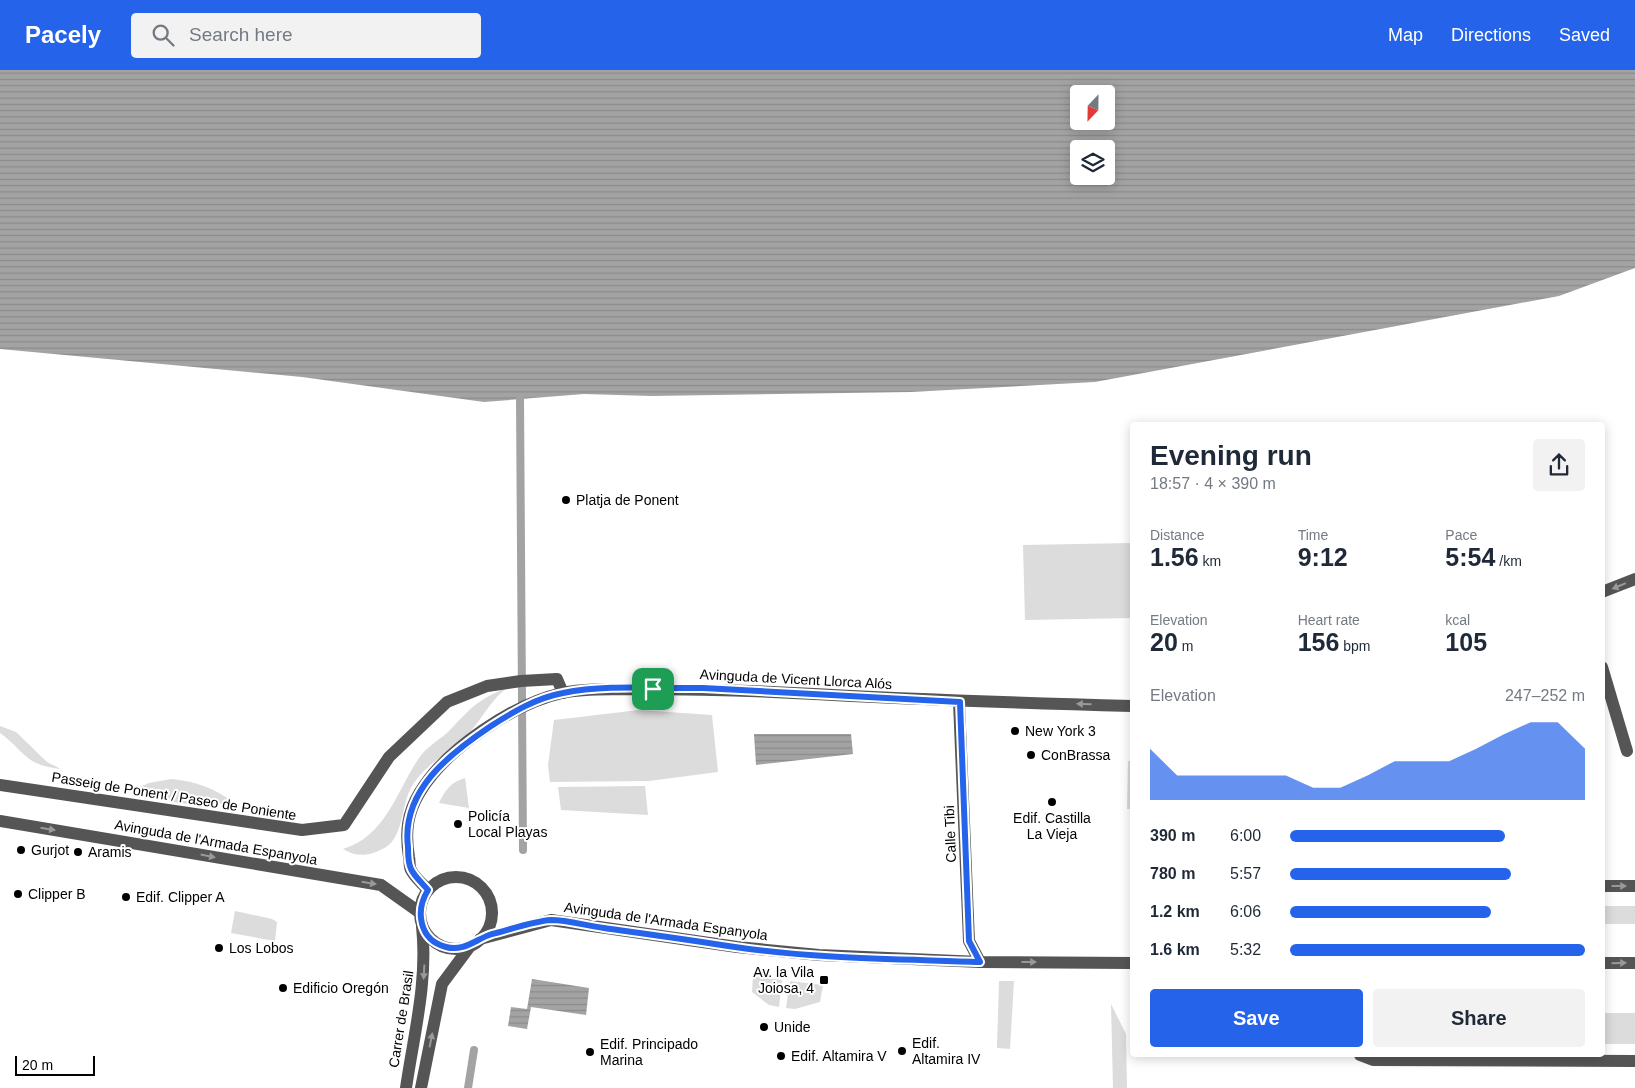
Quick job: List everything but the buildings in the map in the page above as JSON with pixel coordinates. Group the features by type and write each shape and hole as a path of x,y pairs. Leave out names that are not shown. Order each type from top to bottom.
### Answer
{"street":[{"path":"1605,591 1635,579"},
{"path":"1605,677 1627,751"},
{"name":"Passeig de Ponent / Paseo de Poniente","path":"0,785 302,830 344,825 389,757 446,702 487,686 521,681 557,679 563,693"},
{"name":"Avinguda de Vicent Llorca Alós","path":"428,890 411,870 407,840 407,823 415,800 426,782 440,764 512,712 538,700 563,693 603,690 703,688 960,702 1130,706"},
{"name":"Calle Tibi","path":"960,702 969,941 980,962"},
{"name":"Avinguda de l'Armada Espanyola","path":"0,821 381,885 420,918"},
{"path":"421,1088 442,984 475,942 489,924 491,907 488,896 481,888 466,879 449,878 438,882 428,890 422,900 420,918 427,935 436,943 447,948 460,948 475,942"},
{"path":"1605,886 1635,886"},
{"name":"Carrer de Brasil","path":"406,1088 424,986 425,955 420,918"},
{"name":"Avinguda de l'Armada Espanyola","path":"475,942 551,920 737,947 819,955 980,962 1130,963"},
{"path":"1605,963 1635,963"},
{"path":"1365,1057 1373,1060 1635,1061"}],"shaded area":[{"path":"0,70 1635,70 1635,268 1559,296 1095,382 911,392 651,396 584,394 484,402 302,377 0,349"},
{"path":"1130,543 1130,618 1025,620 1023,545"},
{"path":"508,687 492,702 471,731 429,766 415,782 409,792 395,836 386,847 364,855 354,854 343,849 358,843 380,823 419,758 426,750 476,705"},
{"path":"639,710 712,715 718,772 649,781 550,782 548,765 554,720"},
{"path":"0,726 16,732 47,762 61,769 40,764 26,757 0,733"},
{"path":"754,734 851,734 853,754 756,765"},
{"path":"1128,761 1130,761 1130,809 1127,809"},
{"path":"465,778 469,808 439,803 449,787"},
{"path":"171,779 188,781 204,786 234,803 184,804 159,799 135,789 149,783"},
{"path":"645,786 648,815 561,810 558,787"},
{"path":"1605,906 1635,906 1635,924 1605,924"},
{"path":"235,911 272,919 277,922 275,941 231,933"},
{"path":"753,976 782,980 779,1007 769,1005 752,992"},
{"path":"532,979 589,988 586,1015 531,1007 527,1029 508,1026 511,1007 527,1009"},
{"path":"790,981 823,985 820,1002 795,1009 786,1008"},
{"path":"999,981 1014,981 1010,1049 997,1048"},
{"path":"1111,1004 1126,1034 1127,1088 1113,1088"},
{"path":"1605,1013 1635,1013 1635,1044 1605,1044"}],"waterway":[{"path":"520,399 523,850"},
{"path":"468,1088 474,1050"}],"place":[{"name":"Platja de Ponent","path":"566,500"},
{"name":"New York 3","path":"1015,731"},
{"name":"ConBrassa","path":"1031,755"},
{"name":"Edif. Castilla La Vieja","path":"1052,802"},
{"name":"Policía Local Playas","path":"458,824"},
{"name":"Gurjot","path":"21,850"},
{"name":"Aramis","path":"78,852"},
{"name":"Clipper B","path":"18,894"},
{"name":"Edif. Clipper A","path":"126,897"},
{"name":"Los Lobos","path":"219,948"},
{"name":"Av. la Vila Joiosa, 4","path":"824,980"},
{"name":"Edificio Oregón","path":"283,988"},
{"name":"Unide","path":"764,1027"},
{"name":"Edif. Altamira IV","path":"902,1051"},
{"name":"Edif. Principado Marina","path":"590,1052"},
{"name":"Edif. Altamira V","path":"781,1056"}],"route":[{"path":"703,688 960,702 969,941 972,950 980,962 819,955 737,947 551,920 492,934 471,945 460,948 447,948 436,943 427,935 421,924 419,912 422,900 428,890 411,870 407,823 415,800 440,764 512,712 538,700 563,693 653,689 703,688"}]}
